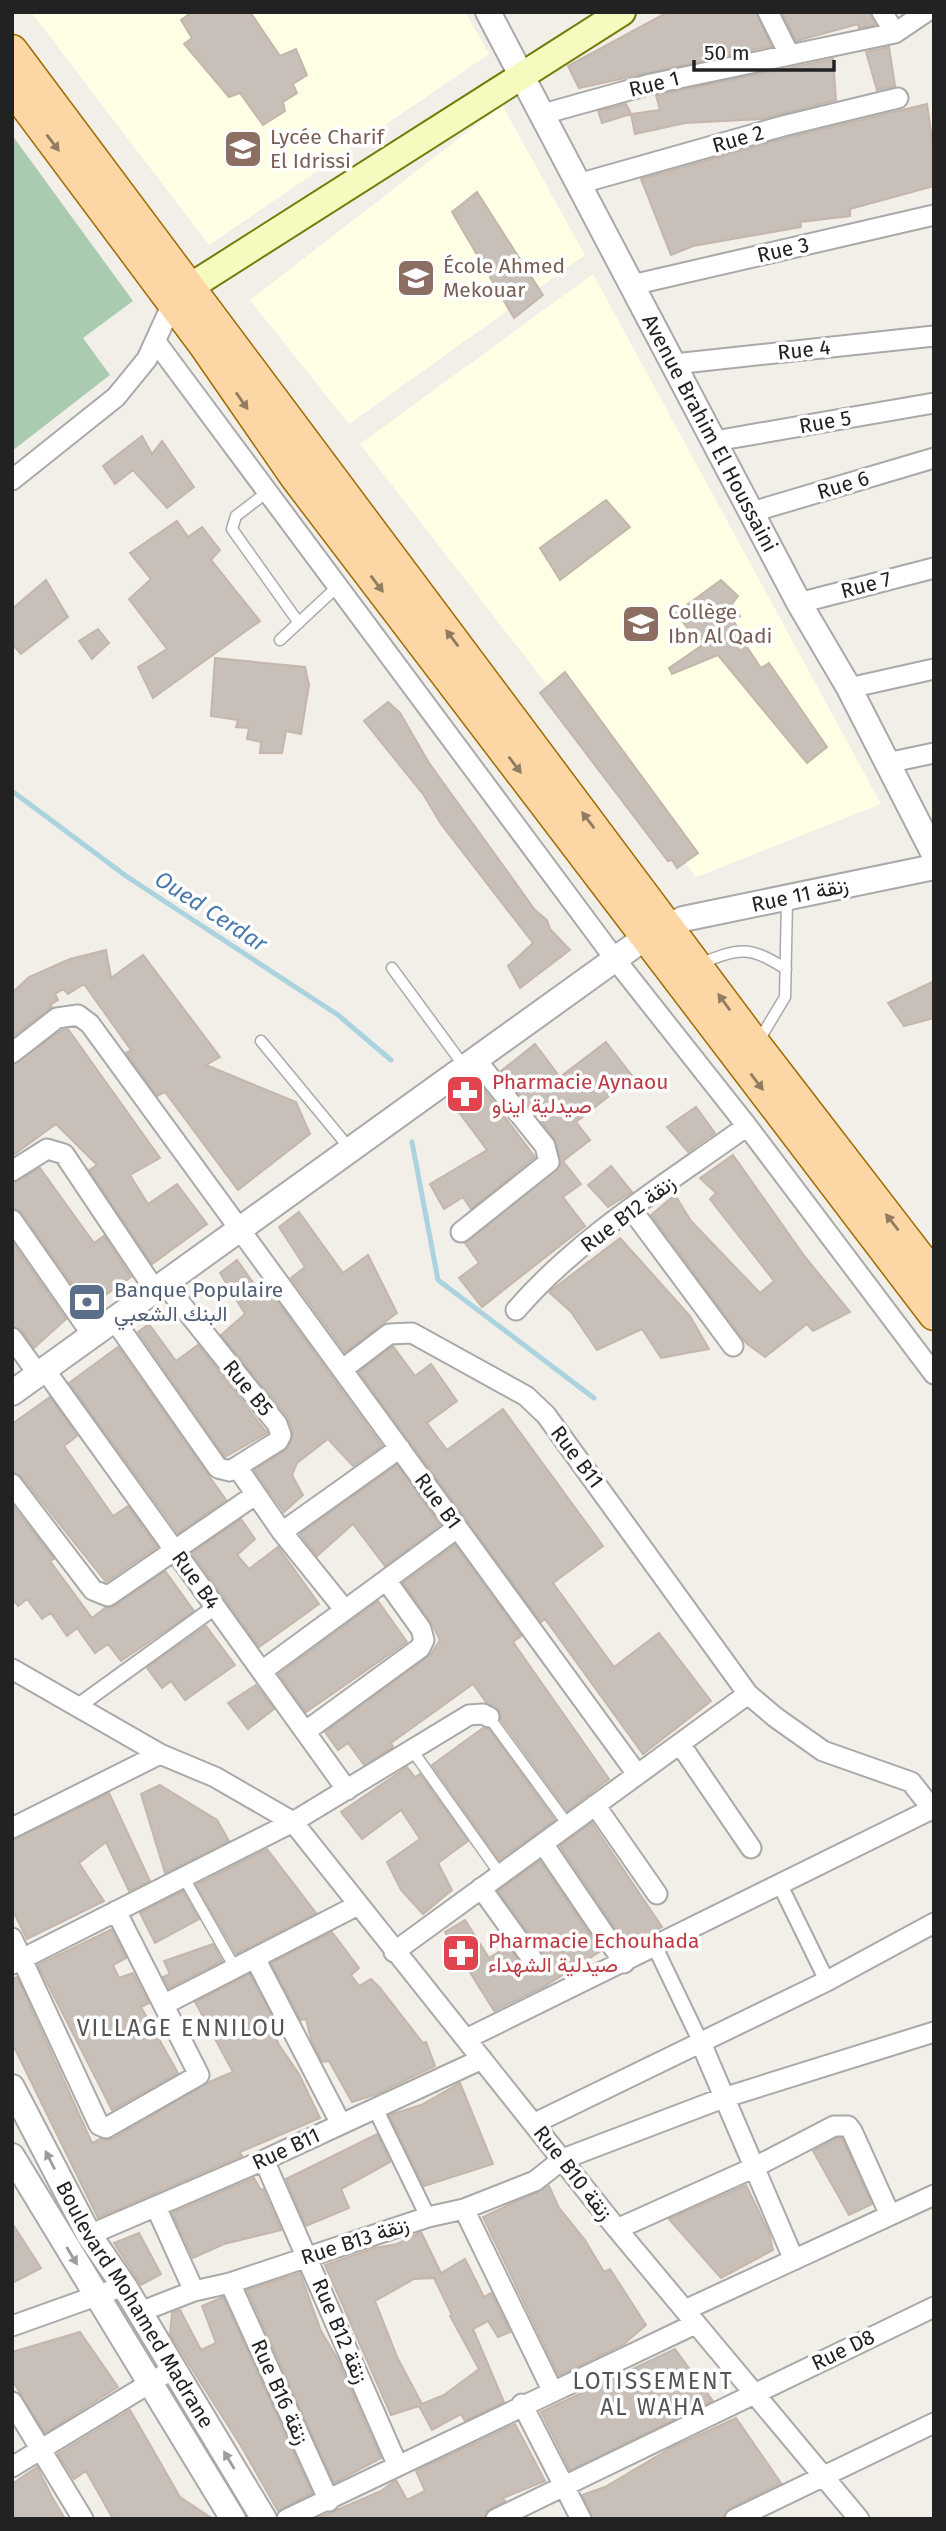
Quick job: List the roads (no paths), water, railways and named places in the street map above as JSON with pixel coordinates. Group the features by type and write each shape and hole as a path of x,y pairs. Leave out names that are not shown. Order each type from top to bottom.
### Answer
{"main road":[{"path":"181,295 612,15"},
{"path":"12,50 181,295 296,478 657,931 697,965 755,1045 934,1276"},
{"path":"12,89 319,459 934,1315"}],"street":[{"name":"Avenue Brahim El Houssaini","path":"488,12 799,603 849,688 934,854"},
{"path":"768,12 789,54"},
{"path":"882,12 895,33"},
{"name":"Rue 1","path":"543,114 651,85 895,33 926,12"},
{"name":"Rue 2","path":"578,184 783,126 898,98"},
{"name":"Rue 3","path":"632,285 934,215"},
{"path":"12,480 116,397 147,359 181,295"},
{"name":"Rue 4","path":"674,365 934,336"},
{"path":"156,342 614,959 747,1126 934,1374"},
{"name":"Rue 5","path":"715,441 934,403"},
{"name":"Rue 6","path":"752,512 934,458"},
{"path":"268,495 296,478 319,459"},
{"name":"Rue 7","path":"799,603 934,568"},
{"path":"849,688 934,669"},
{"path":"887,763 934,753"},
{"name":"Rue 11 زنقة","path":"12,1393 115,1321 240,1227 398,1118 614,959 657,931 683,919 934,867"},
{"name":"Rue B1","path":"13,1051 57,1018 71,1015 83,1018 240,1227 637,1774"},
{"path":"461,1232 549,1162 545,1146 471,1065"},
{"name":"Rue B12 زنقة","path":"516,1310 536,1287 579,1249 747,1126"},
{"name":"Rue B5","path":"12,1171 38,1153 56,1150 64,1154 160,1287 280,1430 278,1441 228,1468"},
{"path":"632,1210 733,1346"},
{"path":"12,1220 93,1336"},
{"path":"115,1321 228,1468 255,1495 344,1609"},
{"name":"Rue B11","path":"343,1369 389,1334 401,1332 412,1333 478,1360 526,1396 546,1415 748,1694 823,1751 911,1782 933,1810"},
{"name":"Rue B4","path":"12,1338 41,1372 174,1550 347,1790"},
{"path":"282,1532 400,1448"},
{"path":"12,1484 93,1590 100,1594 117,1592 255,1495"},
{"path":"262,1671 457,1528"},
{"path":"306,1731 420,1648 424,1640 421,1629 386,1580"},
{"path":"78,1706 215,1607"},
{"path":"12,1669 160,1754 215,1777 293,1822"},
{"path":"12,1689 30,1679"},
{"path":"394,1951 748,1694"},
{"path":"17,1961 293,1822 469,1715 483,1714 489,1717"},
{"path":"680,1744 751,1848"},
{"path":"12,1828 160,1754"},
{"path":"595,1805 657,1894"},
{"path":"466,2039 933,1810"},
{"name":"Rue B10 زنقة","path":"293,1822 617,2229 859,2519"},
{"path":"544,1844 624,1963"},
{"path":"780,1885 827,1981"},
{"path":"481,1888 535,1963"},
{"path":"165,2004 358,1905"},
{"path":"12,1938 17,1961 99,2125 110,2127 199,2075 116,1911"},
{"path":"535,2123 827,1981 934,1923"},
{"path":"655,1947 701,2043 794,2260"},
{"path":"255,1958 341,2124"},
{"name":"Rue B13 زنقة","path":"140,2312 194,2291 230,2283 428,2217 464,2210 535,2181 563,2159 723,2098 932,2034"},
{"name":"Rue B11","path":"89,2235 264,2160 482,2059"},
{"name":"Boulevard Mohamed Madrane","path":"12,2087 89,2235 124,2286 264,2519"},
{"path":"375,2108 428,2217"},
{"path":"617,2229 753,2168 834,2126 848,2126 890,2215"},
{"name":"Boulevard Mohamed Madrane","path":"12,2156 233,2519"},
{"name":"Rue B12 زنقة","path":"264,2160 397,2465"},
{"path":"287,2519 553,2392 794,2260 934,2195"},
{"path":"156,2207 194,2291"},
{"path":"464,2210 553,2392"},
{"name":"Rue B16 زنقة","path":"230,2283 329,2501"},
{"path":"12,2326 124,2286"},
{"name":"Rue D8","path":"496,2519 934,2307"},
{"path":"12,2468 173,2369"},
{"path":"12,2402 83,2519"},
{"path":"523,2404 581,2519"},
{"path":"735,2519 934,2423"}],"lane":[{"path":"268,495 236,516 232,529 299,623"},
{"path":"280,640 337,587"},
{"path":"755,1045 769,1028 785,997 787,897"},
{"path":"697,965 730,952 758,951 786,969"},
{"path":"392,968 471,1065"},
{"path":"261,1041 351,1150"},
{"path":"489,1717 568,1825"},
{"path":"412,1750 500,1874"},
{"path":"184,1878 235,1968"}],"waterway":[{"name":"Oued Cerdar","path":"12,791 126,876 338,1015 391,1060"},
{"name":"Oued Cerdar","path":"412,1142 438,1280 594,1398"}],"place":[{"name":"Lycée Charif El Idrissi","path":"243,149"},
{"name":"École Ahmed Mekouar","path":"416,278"},
{"name":"Collège Ibn Al Qadi","path":"641,624"},
{"name":"Pharmacie Aynaou صيدلية ايناو","path":"465,1094"},
{"name":"Banque Populaire البنك الشعبي","path":"87,1302"},
{"name":"Pharmacie Echouhada صيدلية الشهداء","path":"461,1953"}],"district":[{"name":"VILLAGE ENNILOU","path":"182,2028"},
{"name":"LOTISSEMENT AL WAHA","path":"653,2394"}]}
